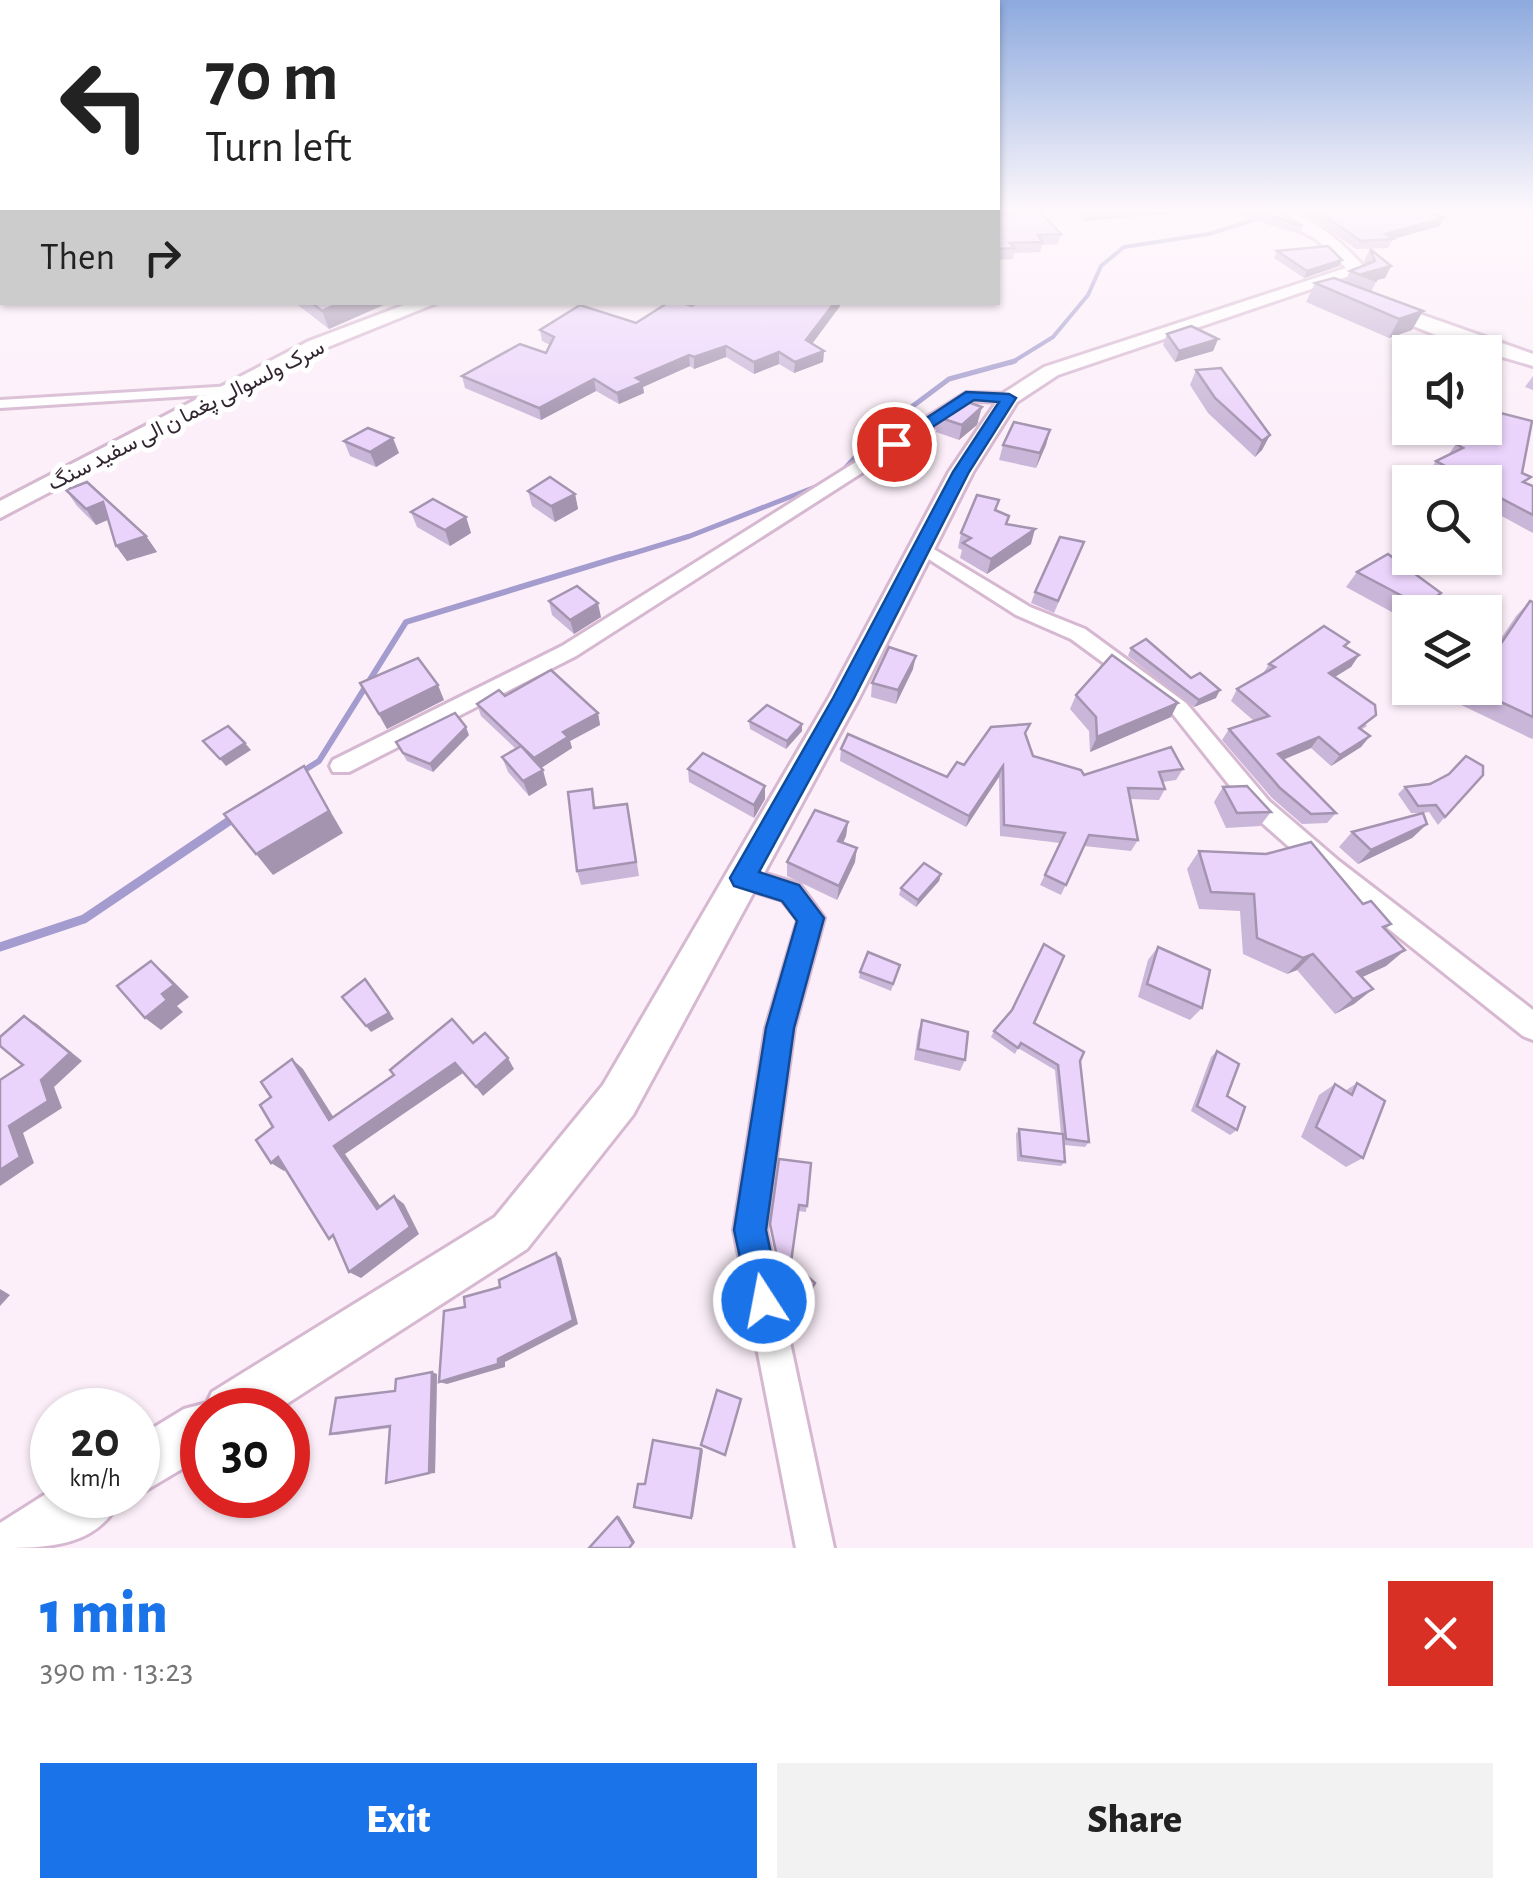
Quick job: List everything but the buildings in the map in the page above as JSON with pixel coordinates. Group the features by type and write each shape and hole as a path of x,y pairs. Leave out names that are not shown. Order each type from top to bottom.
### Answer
{"street":[{"path":"265,1388 511,1232 618,1100 961,472 1009,398 1050,370 1321,285 1465,340 1533,360"},
{"name":"سرک ولسوالی پغما ن الی سفید سنگ","path":"0,511 316,345 422,305"},
{"path":"0,404 233,390"},
{"path":"341,766 569,652 971,396 1009,398"},
{"path":"922,547 1024,611 1078,634 1179,708 1261,808 1330,868 1533,1026"},
{"path":"742,878 790,892 811,918 780,1028 750,1230 815,1548"},
{"path":"11,1548 59,1518"}],"waterway":[{"path":"1014,361 1053,337 1093,284"},
{"path":"840,474 878,432 949,379 1014,361"},
{"path":"621,557 690,536 828,482"},
{"path":"300,773 319,761 406,622 629,554"},
{"path":"0,947 84,919 235,817"}],"route":[{"path":"764,1301 750,1230 780,1028 811,918 790,892 742,878 844,698 961,472 1009,398 971,396 894,444"}]}
